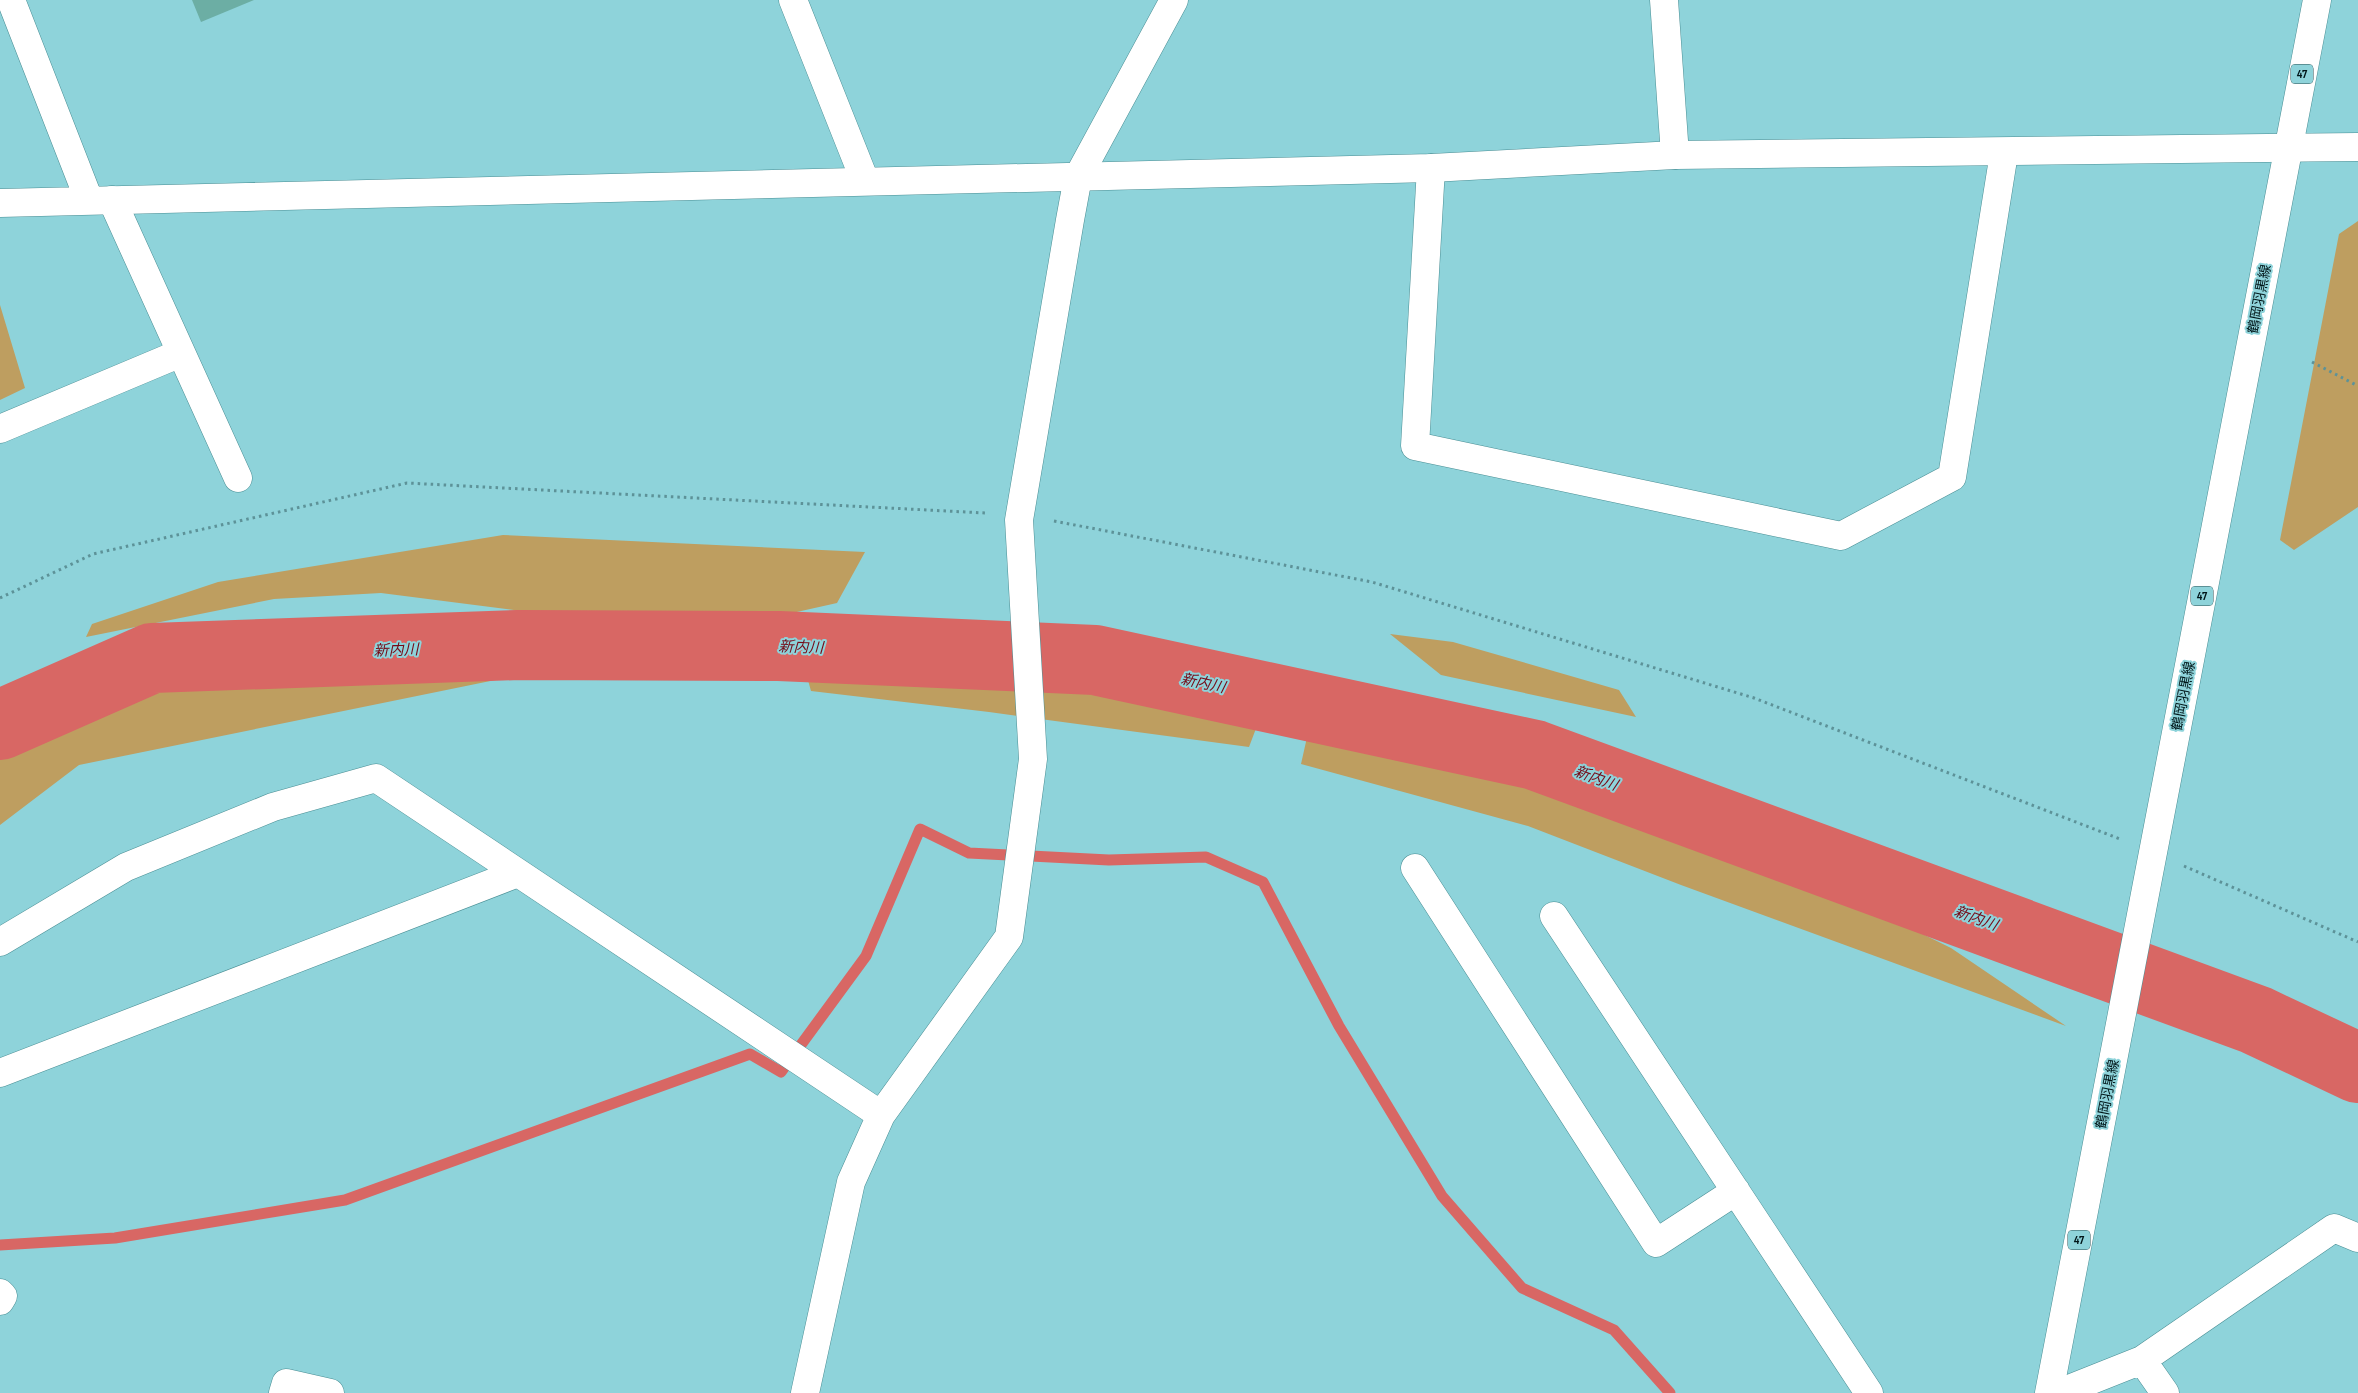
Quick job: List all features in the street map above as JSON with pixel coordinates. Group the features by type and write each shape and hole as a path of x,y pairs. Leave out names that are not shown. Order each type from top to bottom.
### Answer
{"street":[{"path":"793,0 865,181"},
{"path":"805,1393 851,1182 881,1115 1009,937 1033,759 1019,517 1078,177 1174,0"},
{"path":"1664,0 1676,155"},
{"name":"鶴岡羽黒線","path":"2049,1393 2316,0"},
{"path":"16,2 100,200 181,353 238,478"},
{"path":"0,203 1431,168 1676,155 2004,153 2358,147"},
{"path":"1431,168 1415,446 1841,536 1952,478 2004,153"},
{"path":"0,429 181,353"},
{"path":"0,942 126,867 273,807 376,778 881,1115"},
{"path":"1415,868 1656,1243 1736,1191"},
{"path":"0,1073 518,872"},
{"path":"1554,916 1869,1393"},
{"path":"2059,1393 2142,1360 2334,1228 2358,1238"},
{"path":"0,1292 3,1296 0,1301"},
{"path":"2142,1360 2165,1393"},
{"path":"283,1393 286,1383 330,1393"}],"path":[{"path":"2312,362 2358,386"},
{"path":"0,598 93,554 407,483 1019,517 1372,582 1754,698 2152,857 2358,942"}],"shaded area":[{"path":"2358,221 2358,507 2294,550 2280,540 2339,234"},
{"path":"0,305 25,388 0,400"},
{"path":"503,535 865,552 837,603 756,621 553,615 381,593 274,599 86,637 92,624 218,582"},
{"path":"1390,634 1453,642 1619,690 1636,717 1441,675"},
{"path":"356,663 525,674 79,765 0,825 0,746 145,674"},
{"path":"887,665 1130,677 1263,710 1249,747 989,712 811,691 804,666"},
{"path":"1310,724 1546,775 1721,841 1835,891 1951,948 2066,1026 1681,885 1528,826 1301,764"}],"building":[{"path":"192,0 254,0 201,22"}],"waterway":[{"name":"新内川","path":"0,725 152,658 518,645 779,646 1095,660 1535,755 2256,1020 2358,1068"},
{"path":"0,1245 115,1238 345,1200 750,1054 781,1072 866,956 920,829 969,853 1109,860 1206,857 1263,882 1339,1026 1442,1196 1522,1288 1614,1330 1670,1393"}]}
